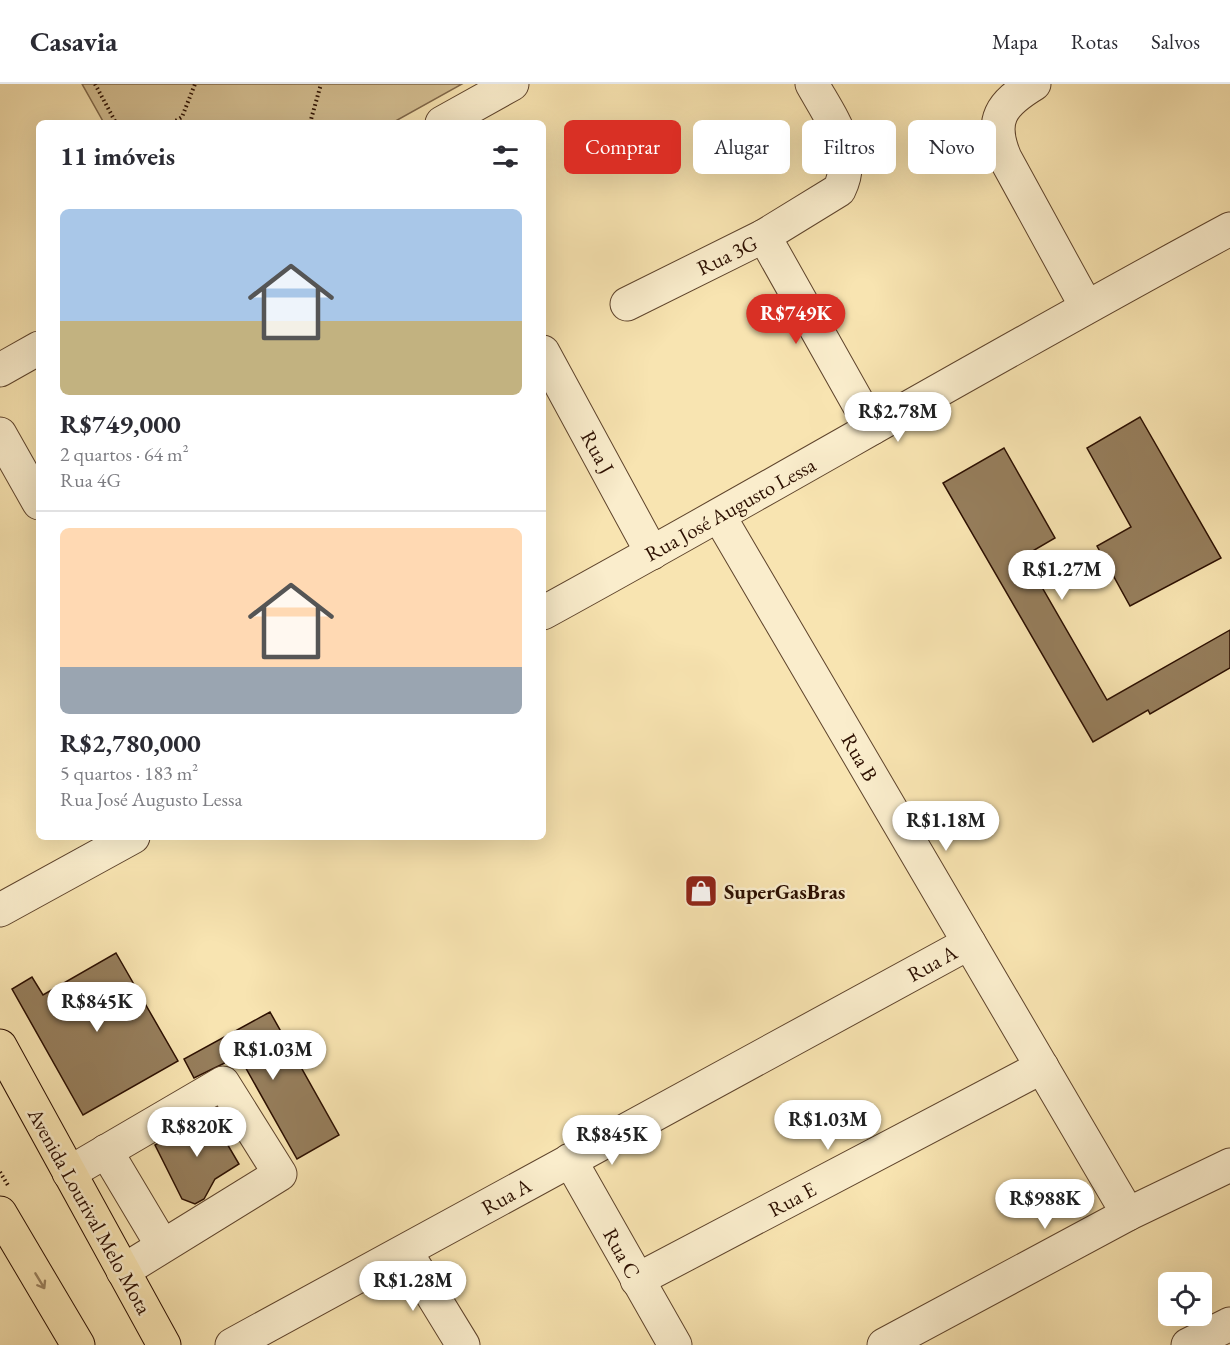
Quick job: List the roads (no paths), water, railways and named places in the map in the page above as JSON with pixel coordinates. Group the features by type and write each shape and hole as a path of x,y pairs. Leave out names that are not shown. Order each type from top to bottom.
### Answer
{"highway":[{"name":"Avenida Lourival Melo Mota","path":"0,1046 164,1345"},
{"path":"0,1213 9,1250 78,1345"}],"street":[{"path":"447,120 512,84"},
{"name":"Rua 3G","path":"627,304 764,236 825,201 839,190 845,179 847,164 843,140 812,84"},
{"path":"1022,91 1003,110 997,138 1005,158 1086,306"},
{"name":"Rua José Augusto Lessa","path":"546,611 719,516 1086,306 1230,229"},
{"path":"764,236 872,428"},
{"path":"0,370 36,350"},
{"name":"Rua J","path":"546,358 652,553"},
{"path":"0,434 36,497"},
{"name":"Rua B","path":"719,516 1128,1214"},
{"path":"0,910 128,840"},
{"name":"Rua A","path":"232,1345 969,943"},
{"name":"Rua E","path":"638,1280 1042,1067"},
{"path":"69,1173 223,1083 280,1174 123,1271"},
{"path":"106,1152 162,1245"},
{"name":"Rua C","path":"570,1160 675,1345"},
{"path":"884,1345 1128,1214 1230,1164"},
{"path":"406,1252 463,1345"},
{"path":"1188,1345 1230,1324"}],"place":[{"name":"SuperGasBras","path":"701,891"}]}
